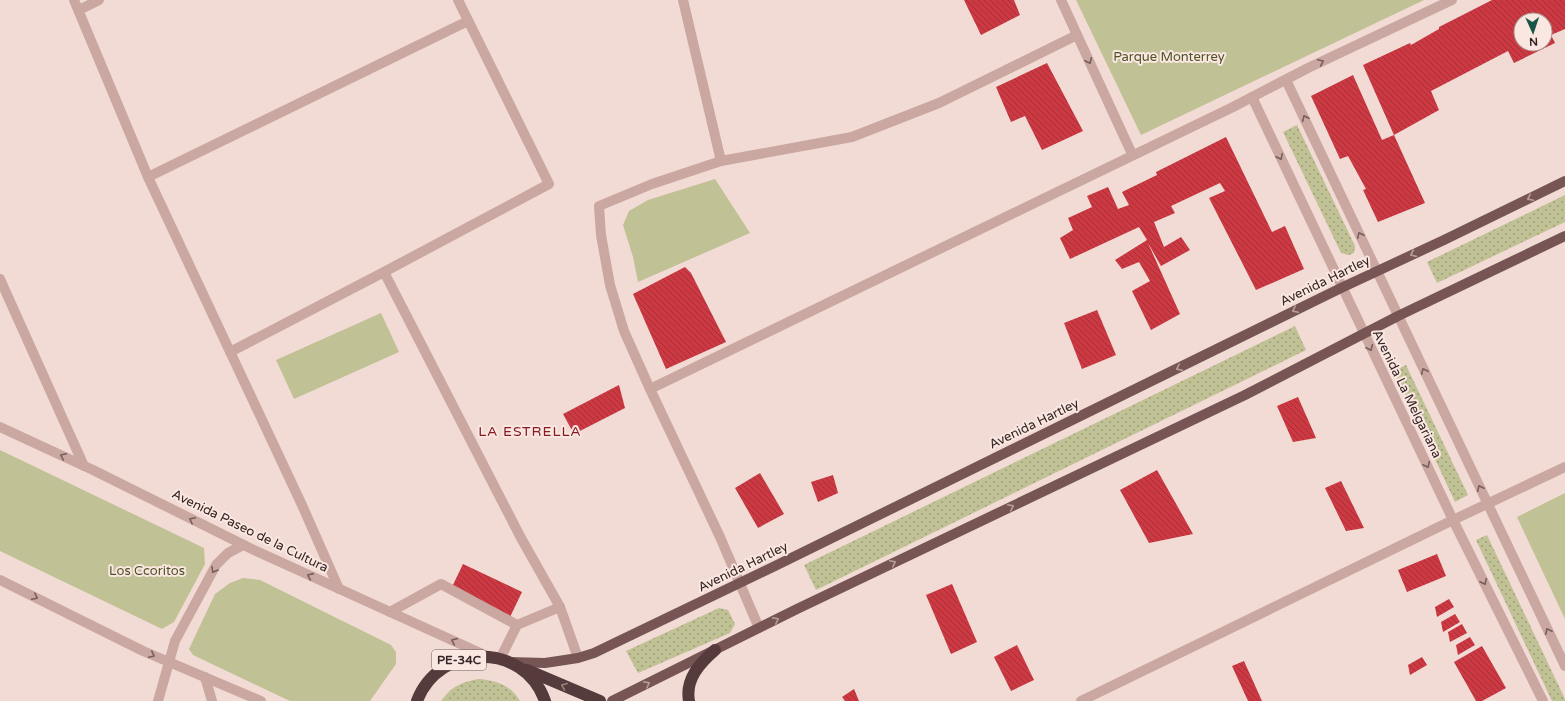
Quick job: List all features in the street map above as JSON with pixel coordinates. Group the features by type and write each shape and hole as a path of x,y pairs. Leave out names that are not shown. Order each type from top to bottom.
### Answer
{"highway":[{"path":"689,701 688,695 692,677 701,661 715,650"},
{"name":"PE-34C","path":"419,696 433,676 449,664 467,657 503,661"},
{"path":"503,661 534,681 543,694 545,701"},
{"name":"Avenida Paseo de la Cultura","path":"503,661 600,701"}],"main road":[{"name":"Avenida Hartley","path":"503,661 545,663 578,658 594,653 741,583 1341,288 1565,181"},
{"path":"612,701 760,628 1245,395 1398,316 1565,236"},
{"name":"PE-34C","path":"414,701 419,696"}],"street":[{"path":"74,0 148,177 302,505 339,589"},
{"path":"79,10 99,0"},
{"path":"230,352 549,184 458,0"},
{"path":"683,0 720,161"},
{"path":"1061,0 1132,154"},
{"path":"650,389 1252,97 1308,68 1452,0"},
{"path":"148,177 468,21"},
{"path":"760,628 741,583 624,331 610,285 601,235 599,206 652,184 720,161 852,137 939,103 1077,35"},
{"name":"Avenida La Melgariana","path":"1286,80 1565,666"},
{"name":"Avenida La Melgariana","path":"1252,97 1341,288 1540,700"},
{"path":"384,272 521,538 560,607 578,658"},
{"path":"0,279 84,466"},
{"name":"Avenida Paseo de la Cultura","path":"0,427 84,466 243,545 390,612 503,661"},
{"path":"1081,701 1565,467"},
{"path":"158,701 175,641 216,565 228,553 243,545"},
{"path":"0,580 170,663 261,701"},
{"path":"390,612 441,584 516,625"},
{"path":"503,661 516,625 560,607"},
{"path":"204,677 212,701"}],"green space":[{"name":"Parque Monterrey","path":"1076,0 1424,0 1141,135"},
{"path":"1297,125 1355,246 1354,253 1349,255 1341,253 1283,132"},
{"path":"715,179 750,233 638,282 633,257 623,225 629,211 648,200"},
{"path":"1565,195 1565,222 1437,283 1427,262"},
{"path":"381,313 399,352 294,399 276,360"},
{"path":"1295,326 1306,350 816,590 804,565"},
{"path":"1406,365 1468,495 1455,502 1394,371"},
{"name":"Los Ccoritos","path":"0,450 204,548 205,564 174,622 162,629 0,551"},
{"path":"1565,493 1565,619 1517,517"},
{"path":"1487,535 1565,701 1552,701 1476,540"},
{"name":"Los Ccoritos","path":"243,578 260,580 391,645 396,652 396,664 370,701 290,701 193,655 189,649 215,594 230,583"},
{"path":"719,608 728,610 735,624 730,633 638,673 626,651"},
{"path":"478,679 502,684 512,691 520,701 441,701 457,686"}],"building":[{"path":"964,0 1014,0 1020,15 981,35"},
{"path":"1492,0 1565,0 1565,29 1553,34 1553,12 1513,12 1513,52 1537,52 1514,63 1508,51 1431,91 1439,110 1394,135 1363,65 1410,43 1411,45 1439,29 1439,27"},
{"path":"1047,63 1083,131 1042,150 1025,116 1011,122 996,87"},
{"path":"1353,75 1382,140 1394,135 1425,203 1378,222 1363,190 1366,189 1348,156 1340,159 1311,96"},
{"path":"1226,137 1272,232 1285,226 1304,269 1256,290 1209,198 1225,191 1220,183 1171,206 1175,213 1154,222 1164,247 1181,237 1190,250 1161,266 1148,243 1180,314 1151,330 1132,291 1150,281 1139,262 1122,269 1115,260 1147,240 1139,227 1070,259 1060,238 1073,230 1068,218 1092,207 1087,196 1108,187 1118,209 1129,205 1122,192 1157,175 1156,172"},
{"path":"685,267 691,273 726,342 666,369 633,294"},
{"path":"1097,310 1116,355 1082,369 1064,323"},
{"path":"619,385 625,408 574,434 563,414"},
{"path":"1298,397 1316,438 1293,442 1277,406"},
{"path":"1157,470 1193,534 1149,543 1120,490"},
{"path":"760,473 784,514 758,528 735,488"},
{"path":"833,475 838,493 818,502 811,482"},
{"path":"1341,481 1364,528 1346,531 1325,488"},
{"path":"1437,554 1446,576 1407,592 1398,570"},
{"path":"463,564 522,592 510,617 451,589"},
{"path":"952,584 977,642 951,654 926,595"},
{"path":"1449,599 1454,607 1437,617 1435,607"},
{"path":"1455,614 1460,622 1443,632 1441,622"},
{"path":"1462,624 1467,633 1450,642 1448,632"},
{"path":"1470,637 1475,645 1458,655 1456,645"},
{"path":"1017,645 1034,680 1011,691 994,657"},
{"path":"1482,646 1506,688 1482,701 1476,701 1454,662"},
{"path":"1422,657 1427,665 1410,675 1408,665"},
{"path":"1244,661 1262,701 1248,701 1232,666"},
{"path":"854,689 859,701 845,701 842,697"}],"district":[{"name":"LA ESTRELLA","path":"530,431"}]}
